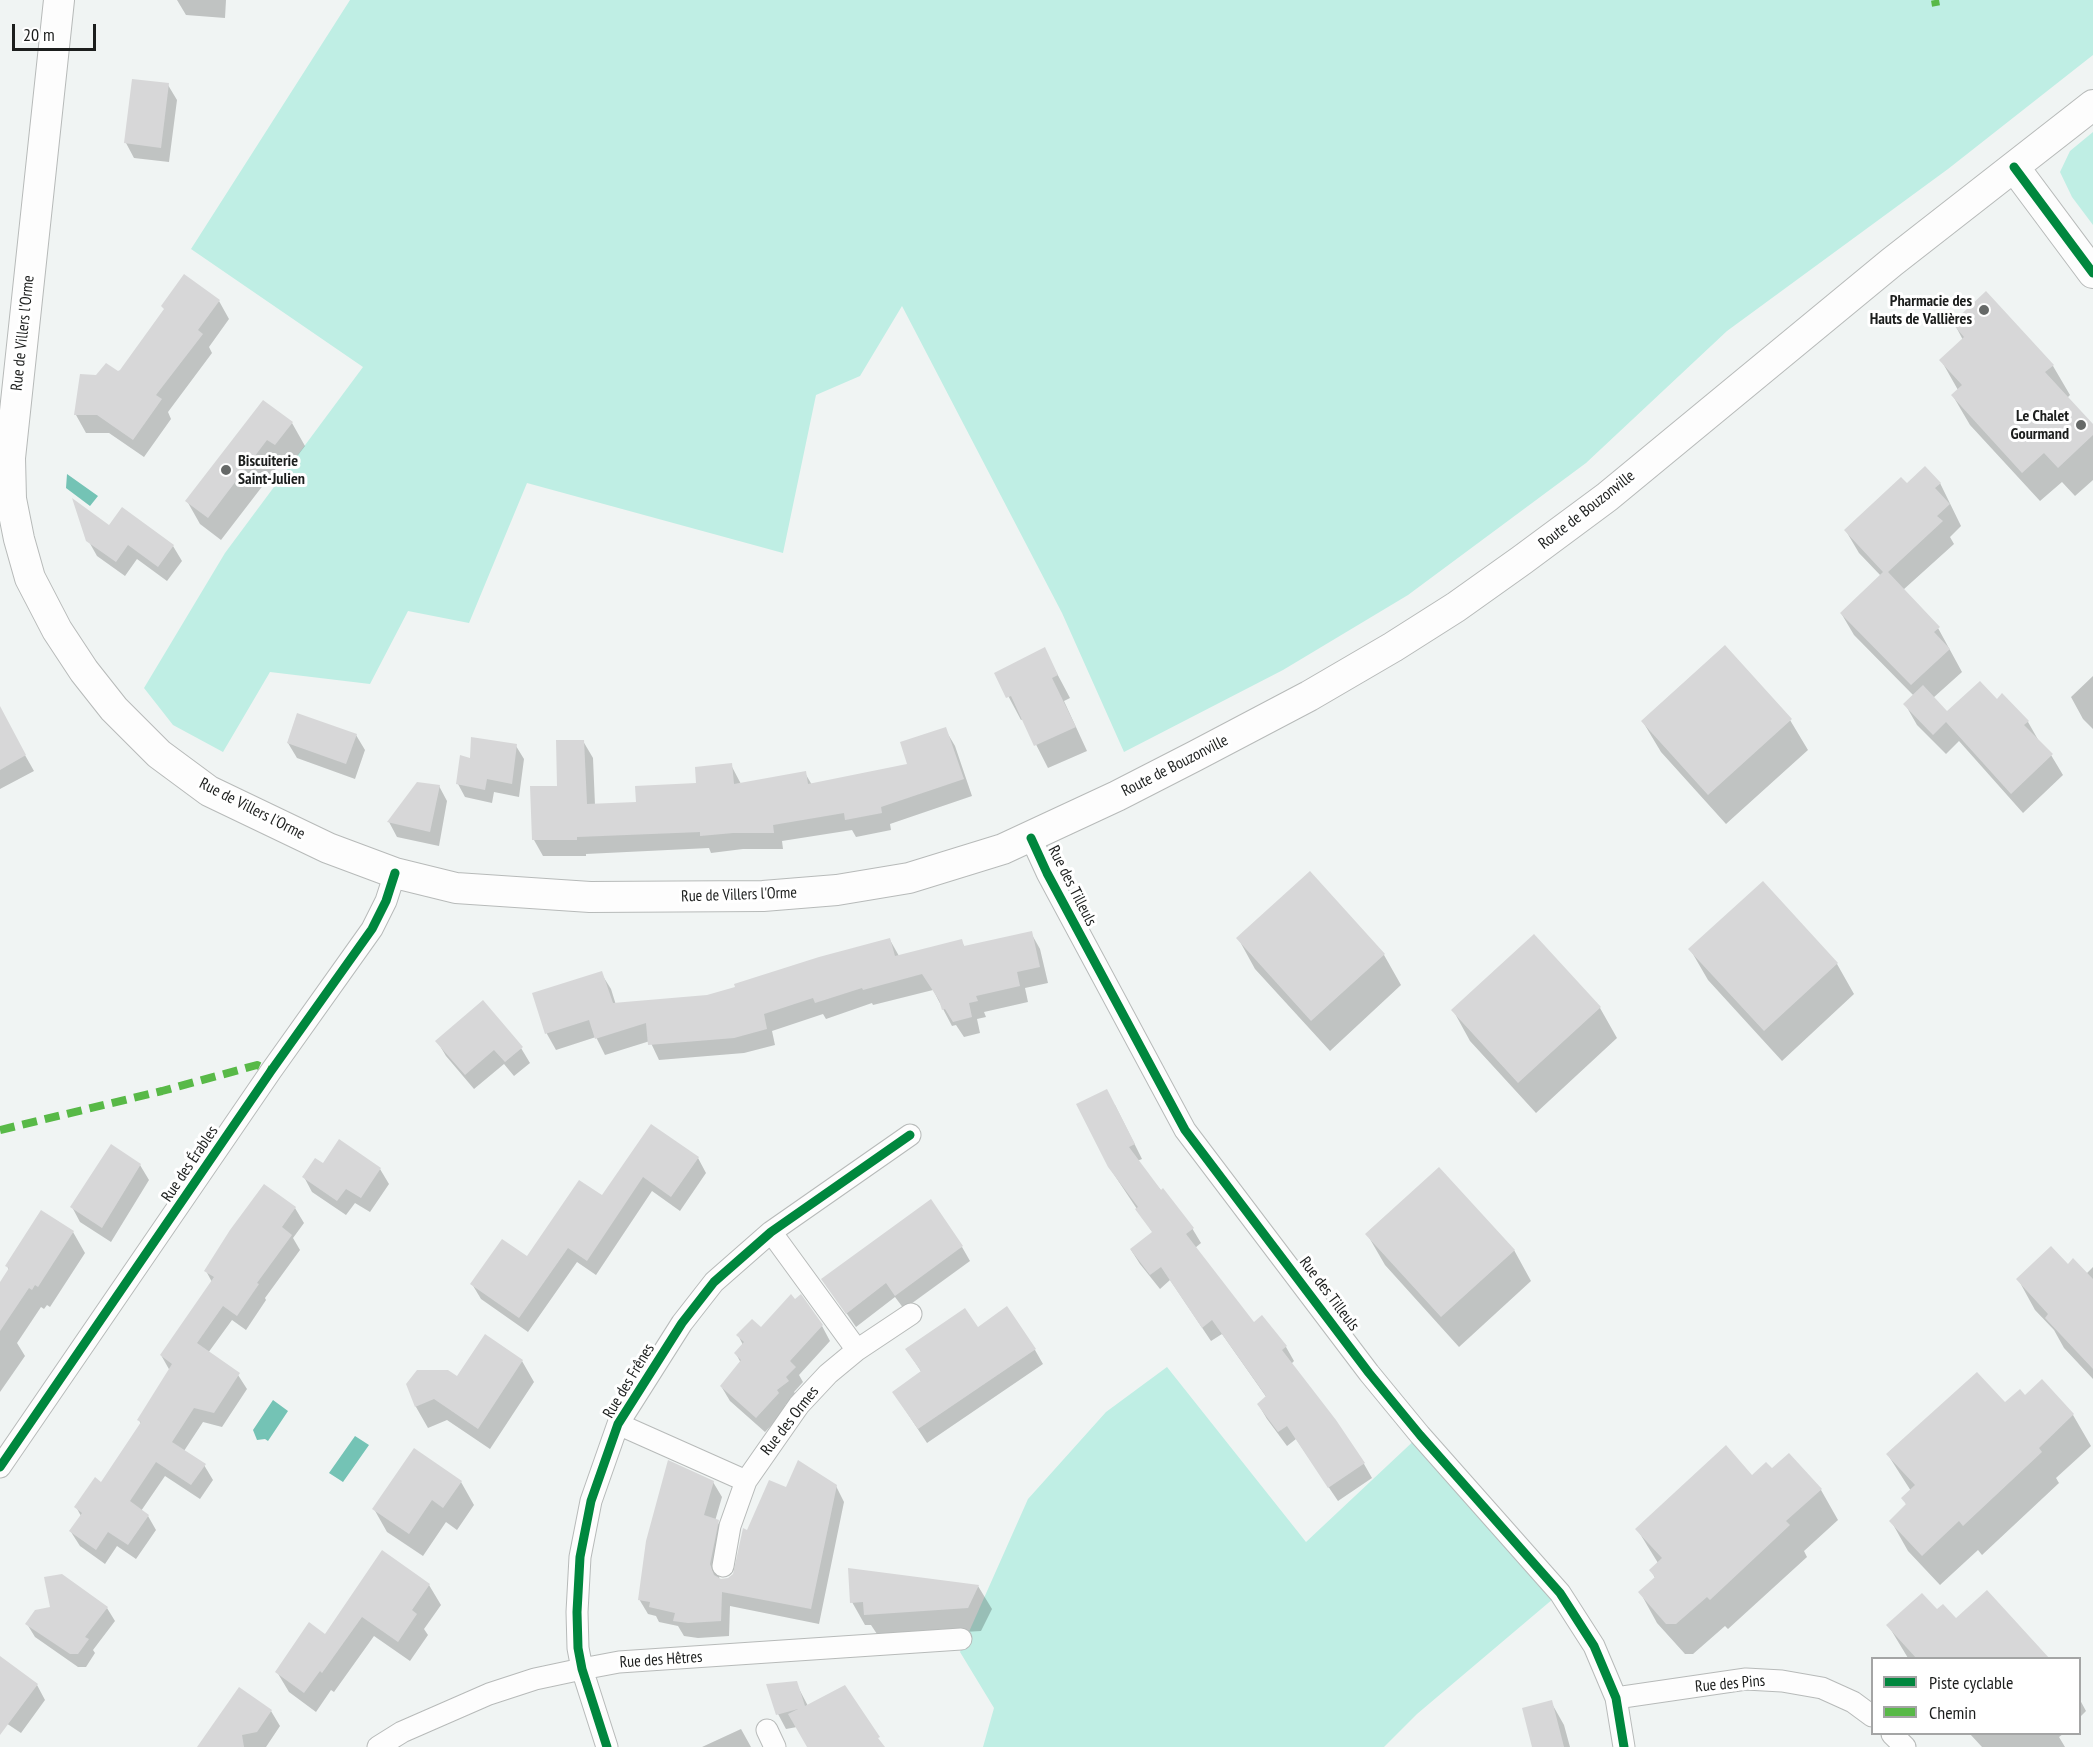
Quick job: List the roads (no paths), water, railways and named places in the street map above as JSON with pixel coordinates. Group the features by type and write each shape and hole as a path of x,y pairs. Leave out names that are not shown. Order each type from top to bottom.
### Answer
{"main road":[{"name":"Rue de Villers l'Orme","path":"59,0 10,458 11,499 30,578 57,630 84,671 114,708 159,754 209,791 328,848 395,873 456,888 610,897 763,896 837,890 909,878 1031,838"},
{"name":"Route de Bouzonville","path":"1031,838 1309,696 1456,607 1607,497 1892,262 2093,105"},
{"path":"2014,167 2093,273"}],"street":[{"name":"Rue des Tilleuls","path":"1031,838 1047,873 1185,1130 1369,1373 1420,1435 1560,1593 1594,1646 1616,1698 1624,1747"},
{"name":"Rue des Érables","path":"0,1467 271,1071 372,929 386,901 395,873"},
{"name":"Rue des Frênes","path":"607,1747 582,1669 578,1648 577,1612 580,1557 591,1501 618,1424 682,1323 714,1282 771,1232 910,1135"},
{"path":"771,1232 857,1350"},
{"name":"Rue des Ormes","path":"723,1566 730,1526 746,1481 798,1405 828,1374 857,1350 911,1314"},
{"path":"618,1424 746,1481"},
{"name":"Rue des Hêtres","path":"378,1747 402,1732 489,1694 535,1679 582,1669 620,1662 961,1639"},
{"name":"Rue des Pins","path":"1616,1698 1746,1679 1782,1681 1822,1688 1853,1702 1871,1715"},
{"path":"1893,1735 1905,1747"}],"place":[{"name":"Pharmacie des Hauts de Vallières","path":"1984,310"},
{"name":"Le Chalet Gourmand","path":"2081,425"},
{"name":"Biscuiterie Saint-Julien","path":"226,470"}]}
